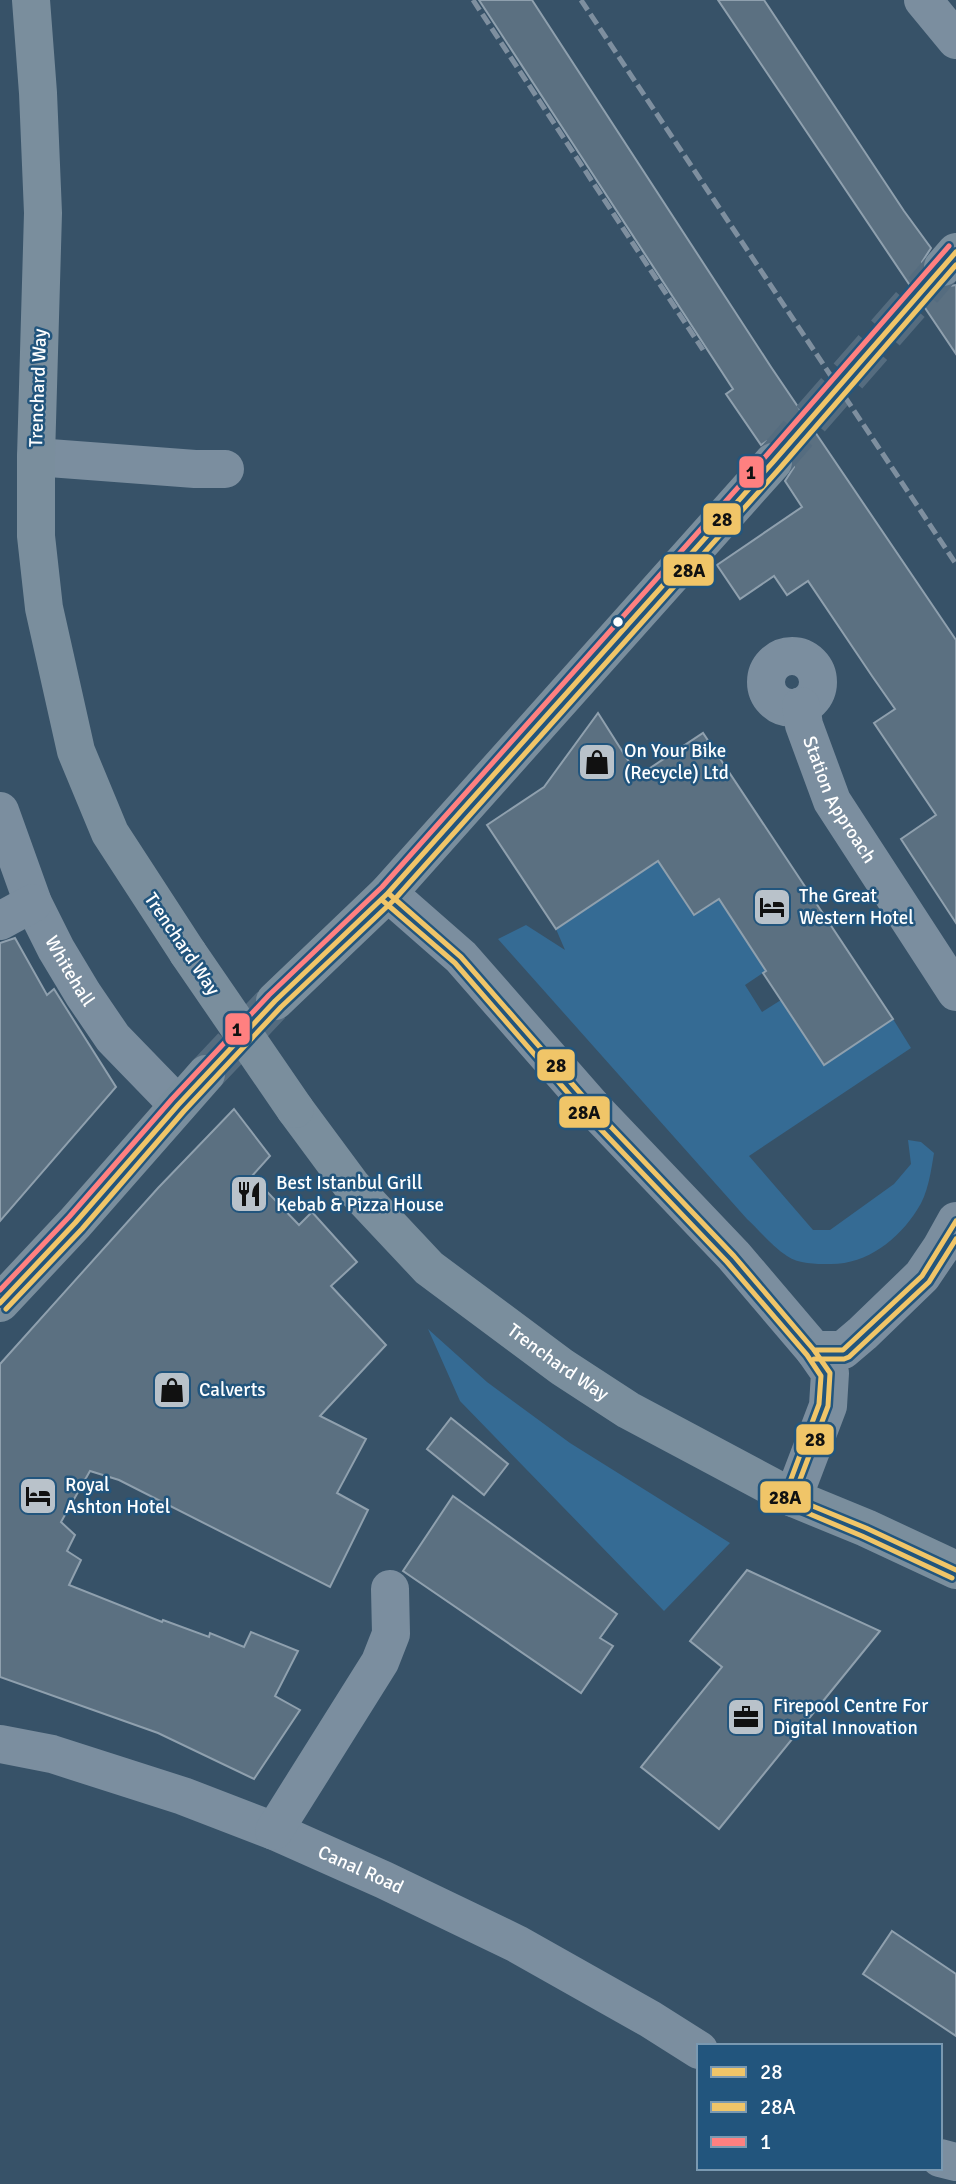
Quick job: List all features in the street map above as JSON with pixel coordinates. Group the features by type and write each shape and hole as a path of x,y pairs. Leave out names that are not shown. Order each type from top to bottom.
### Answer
{"main road":[{"name":"Trenchard Way","path":"31,0 43,213 36,536 44,608 76,751 110,833 295,1109 352,1186 429,1268 562,1367 628,1410 793,1498 956,1570"},
{"path":"275,1001 388,893 773,462"},
{"path":"0,1303 75,1223 206,1074"}],"street":[{"path":"923,0 956,40"},
{"path":"36,457 225,469"},
{"name":"Station Approach","path":"801,706 804,725 832,801 956,992"},
{"name":"Whitehall","path":"0,811 33,903 83,994 113,1038 178,1105"},
{"path":"388,893 461,957 596,1110 734,1256 814,1350 830,1373 828,1406 793,1498"},
{"path":"0,920 33,903"},
{"path":"814,1350 843,1350 863,1333 922,1276 956,1221"},
{"path":"274,1831 380,1662 391,1634 390,1589"},
{"name":"Canal Road","path":"0,1744 52,1754 183,1796 274,1831 517,1944 697,2049"}],"shaded area":[{"path":"684,844 674,886 694,915 719,899 766,971 745,985 762,1012 781,1000 824,1065 893,1019 911,1048 749,1156 813,1230 830,1230 894,1184 911,1164 908,1140 921,1142 934,1153 929,1182 921,1204 891,1241 868,1255 843,1263 813,1264 792,1259 776,1248 747,1219 498,939 526,925 565,950 556,929"},
{"path":"428,1329 487,1382 570,1443 730,1543 664,1611 460,1401"}],"building":[{"path":"479,0 532,0 771,367 956,640 956,923 901,839 936,815 874,723 895,709 808,581 787,595 774,576 740,599 717,565 802,507 785,481 794,467 793,455 788,446 778,441 767,441 761,445 726,394 733,389"},
{"path":"718,0 764,0 931,248 922,262 923,275 928,283 938,288 956,285 956,354"},
{"name":"The Great Western Hotel","path":"598,713 638,776 703,733 893,1019 824,1065 763,973 766,971 719,899 694,915 658,861 556,929 487,825 544,787"},
{"path":"15,938 47,995 54,989 116,1087 0,1221 0,943"},
{"path":"234,1109 270,1156 252,1176 299,1225 312,1212 357,1262 331,1286 386,1345 320,1416 366,1439 337,1493 368,1510 330,1587 119,1480 90,1471 61,1522 75,1535 67,1551 81,1560 69,1585 162,1622 163,1620 209,1637 210,1633 244,1647 251,1632 298,1651 275,1696 300,1710 254,1779 158,1733 0,1677 0,1364 158,1188"},
{"path":"451,1418 508,1464 484,1495 427,1449"},
{"path":"453,1496 617,1614 600,1638 613,1646 581,1693 403,1571"},
{"name":"Firepool Centre For Digital Innovation","path":"747,1570 880,1631 719,1829 641,1767 722,1667 690,1641"},
{"path":"892,1931 956,1974 956,2036 863,1974"}],"tunnel":[{"path":"773,462 943,267"},
{"path":"206,1074 275,1001"}],"railway":[{"path":"473,0 703,350"},
{"path":"581,0 956,564"}],"transit line":[{"name":"1","path":"0,1290 269,995 382,887 949,246"},
{"name":"28","path":"0,1303 275,1001 388,893 773,462 956,252"},
{"name":"28A","path":"6,1309 82,1229 184,1111 281,1007 395,899 780,468 956,265"},
{"name":"28","path":"388,893 461,957 595,1110 734,1256 814,1350 830,1373 828,1406 793,1498 956,1570"},
{"name":"28A","path":"382,900 455,963 588,1116 727,1262 807,1355 821,1376 819,1404 785,1495 786,1504 952,1578"},
{"name":"28","path":"814,1350 843,1350 922,1276 956,1221"},
{"name":"28A","path":"814,1359 849,1357 929,1282 956,1239"}],"place":[{"name":"On Your Bike (Recycle) Ltd","path":"597,762"},
{"name":"The Great Western Hotel","path":"772,907"},
{"name":"Best Istanbul Grill Kebab & Pizza House","path":"249,1194"},
{"name":"Calverts","path":"172,1390"},
{"name":"Royal Ashton Hotel","path":"38,1496"},
{"name":"Firepool Centre For Digital Innovation","path":"746,1717"}]}
